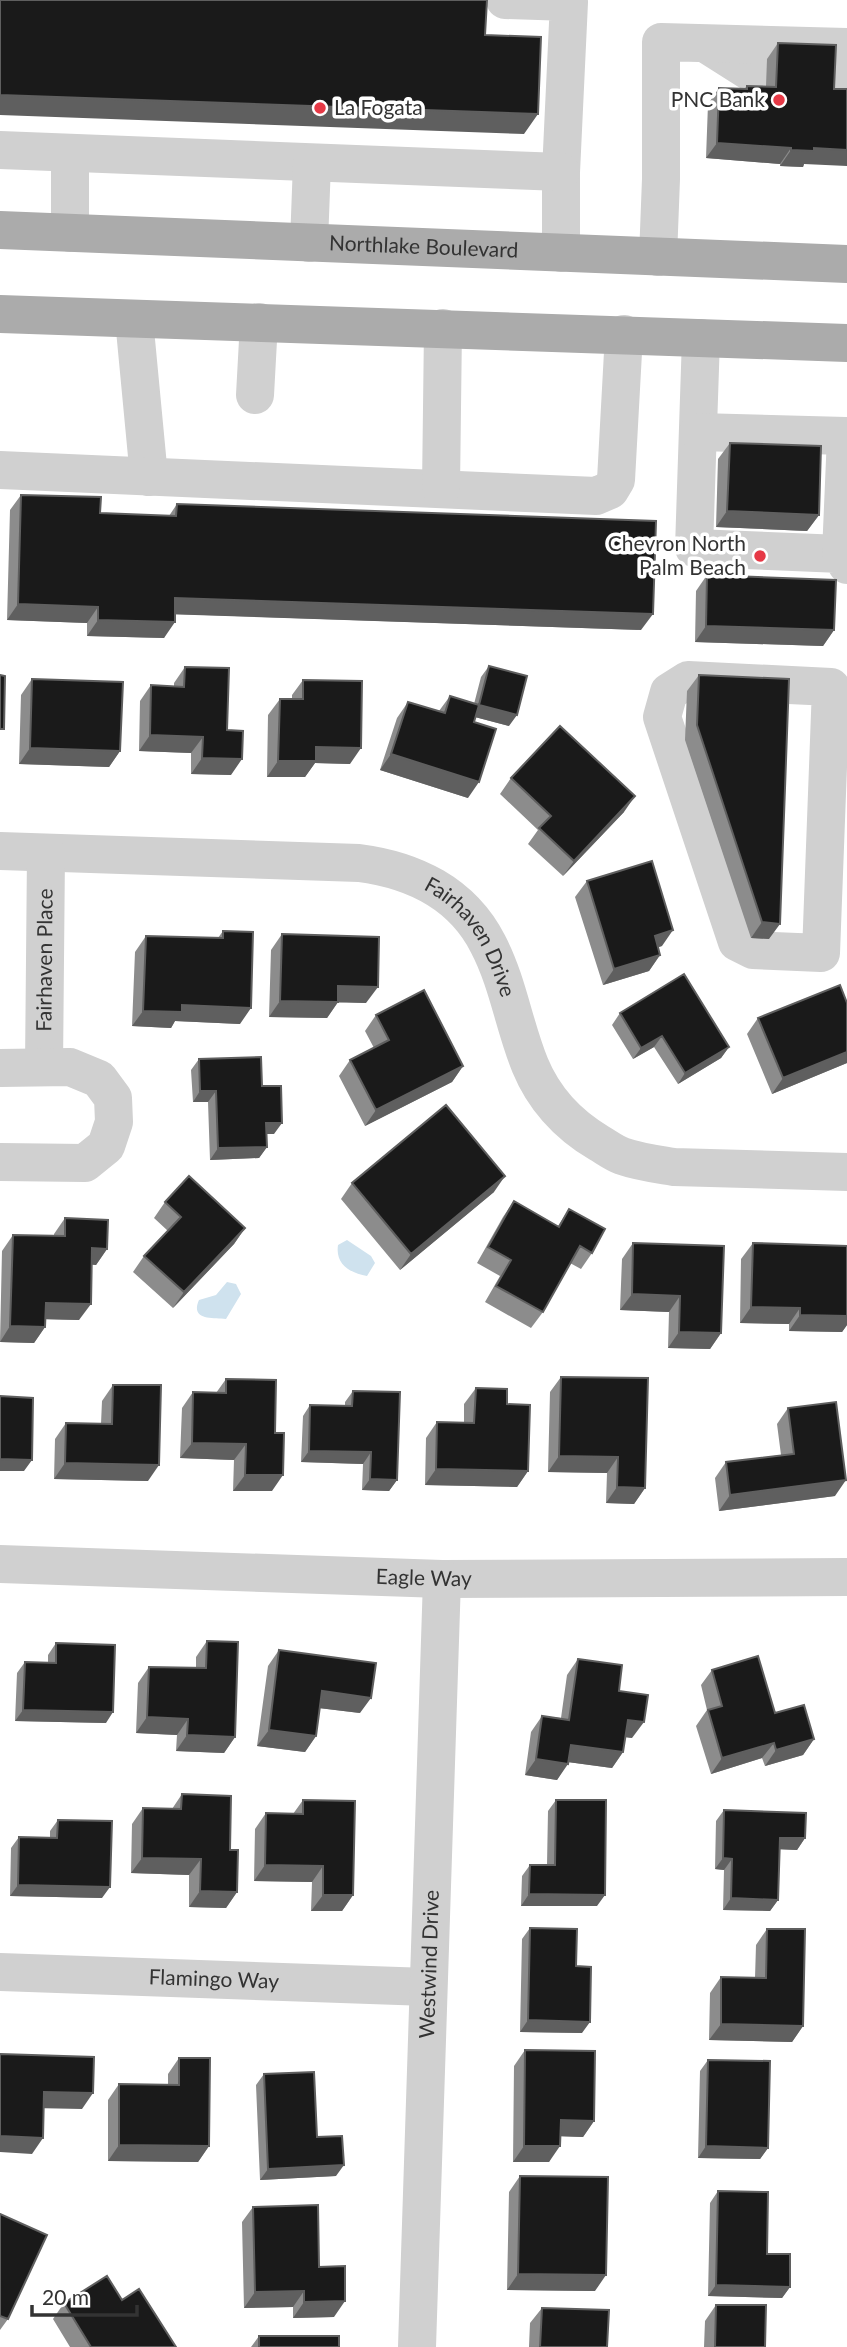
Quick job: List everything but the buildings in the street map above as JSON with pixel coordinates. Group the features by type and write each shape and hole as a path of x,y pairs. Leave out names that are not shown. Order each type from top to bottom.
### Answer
{"main road":[{"name":"Northlake Boulevard","path":"0,230 847,264"},
{"path":"0,314 847,343"}],"street":[{"path":"505,0 569,2 561,173 561,253"},
{"path":"658,257 661,42 847,47"},
{"path":"704,43 766,82"},
{"path":"0,150 561,173"},
{"path":"71,153 71,233"},
{"path":"309,243 312,163"},
{"path":"134,319 149,477"},
{"path":"255,395 258,323"},
{"path":"441,488 443,328"},
{"path":"0,470 596,496 610,490 616,480 624,334"},
{"path":"698,432 846,436 844,559 694,548 701,338"},
{"path":"688,680 831,687 836,868 821,954 754,950 737,942 662,716 669,692 688,680"},
{"name":"Fairhaven Drive","path":"0,851 359,863 410,874 434,886 455,902 473,921 488,944 530,1064 542,1089 558,1111 578,1130 620,1156 646,1163 674,1167 847,1172"},
{"name":"Fairhaven Place","path":"44,1067 46,852"},
{"path":"0,1068 71,1067 99,1079 113,1098 114,1122 106,1146 85,1163 0,1162"},
{"name":"Eagle Way","path":"0,1564 442,1579 847,1577"},
{"name":"Westwind Drive","path":"417,2347 442,1579"},
{"name":"Flamingo Way","path":"0,1972 428,1987"}],"water":[{"path":"347,1240 371,1256 375,1263 367,1276 345,1267 339,1258 338,1245"},
{"path":"227,1282 236,1284 241,1294 226,1319 200,1315 197,1311 199,1300 216,1295"}],"place":[{"name":"PNC Bank","path":"779,100"},
{"name":"La Fogata","path":"320,108"},
{"name":"Chevron North Palm Beach","path":"760,556"}]}
